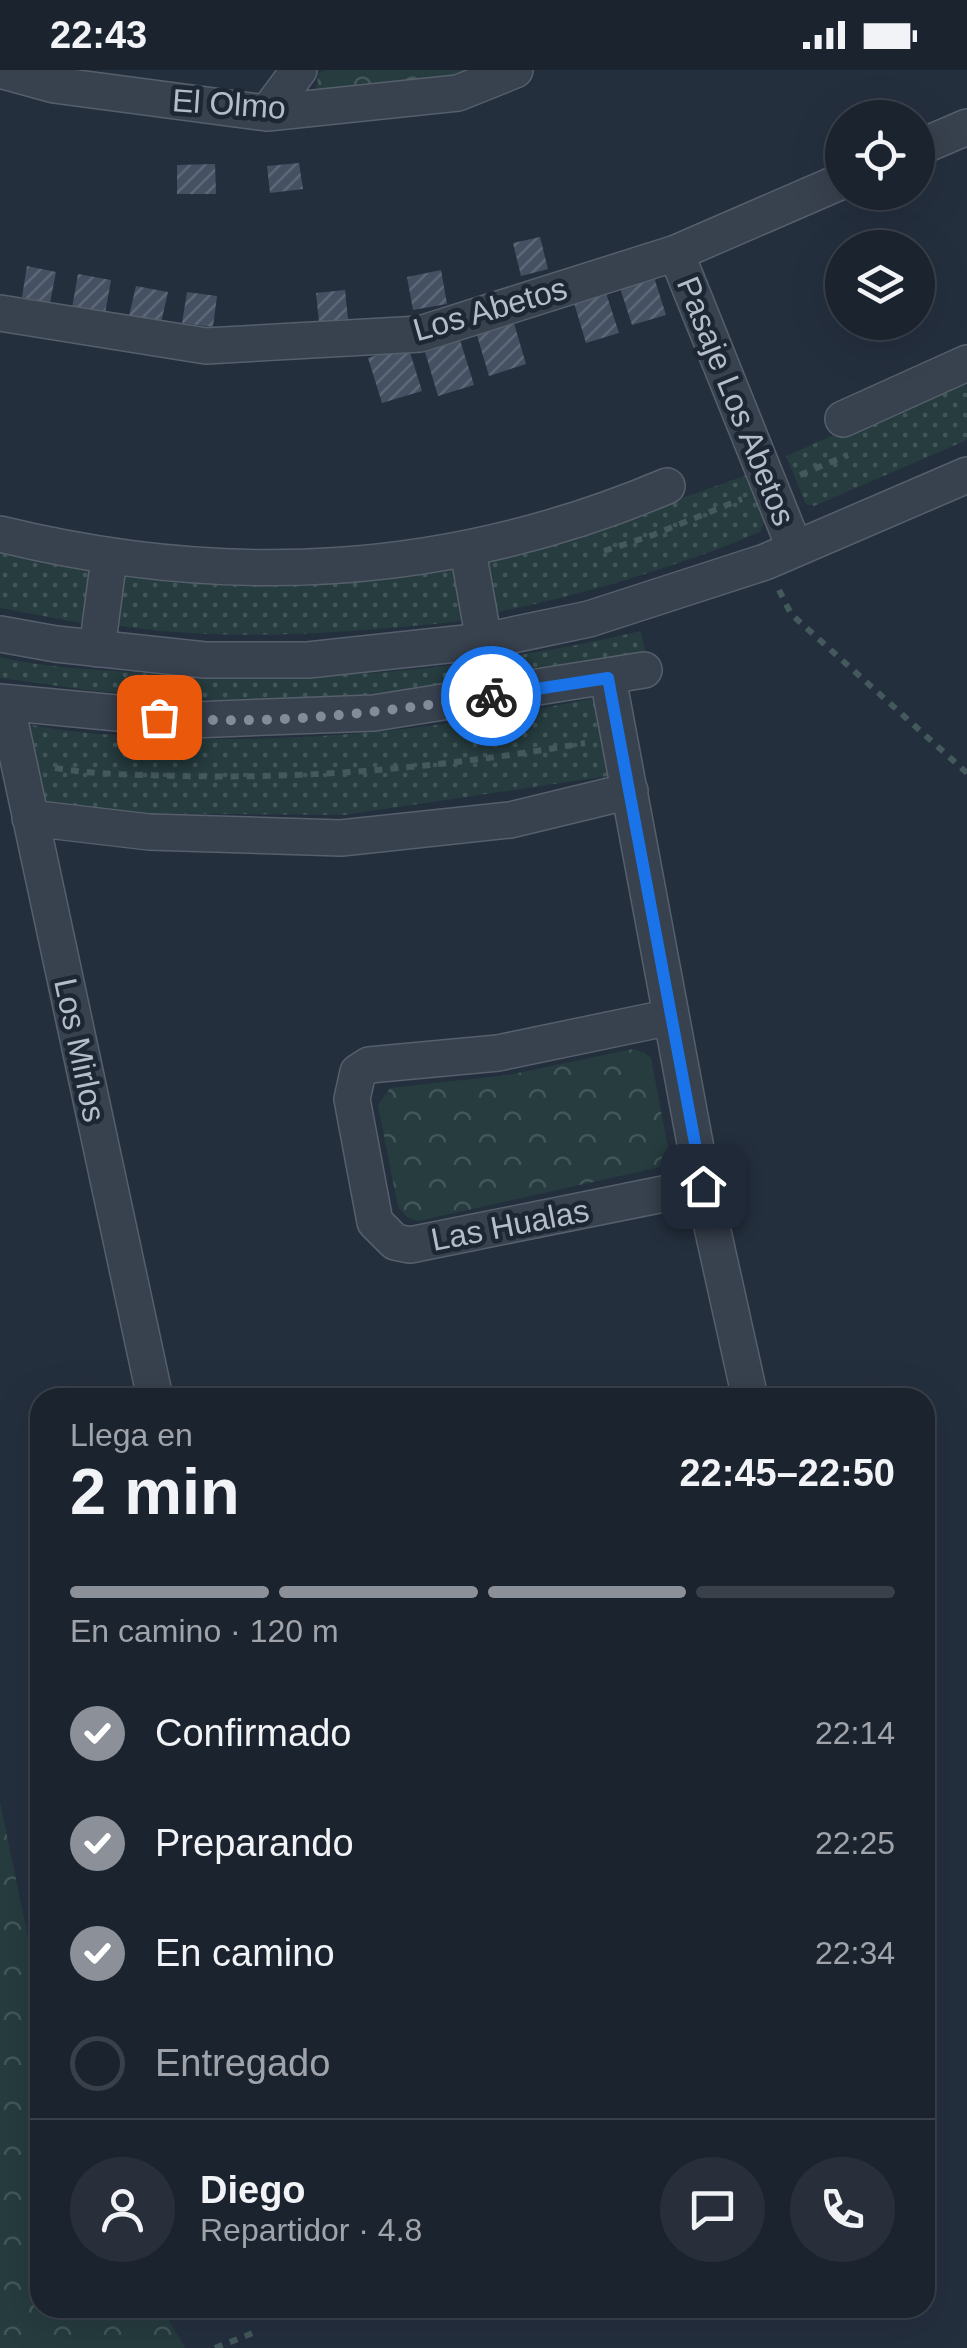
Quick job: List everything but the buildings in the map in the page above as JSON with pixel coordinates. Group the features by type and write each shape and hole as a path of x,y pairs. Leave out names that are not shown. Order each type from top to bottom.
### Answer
{"street":[{"name":"El Olmo","path":"0,70 54,85 267,113 458,93 515,70"},
{"path":"267,113 299,70"},
{"path":"935,141 967,127"},
{"name":"Los Abetos","path":"0,313 206,346 420,334 676,253 825,188"},
{"name":"Pasaje Los Abetos","path":"676,253 780,556"},
{"path":"843,419 967,363"},
{"path":"0,634 206,660 308,660 484,640 588,619 780,556 967,474"},
{"path":"0,534 109,558 326,567 468,551 569,524 667,486"},
{"path":"468,551 484,640"},
{"path":"97,649 109,558"},
{"path":"3,702 191,720 374,713 644,670"},
{"path":"608,678 703,1186 748,1388"},
{"name":"Los Mirlos","path":"3,702 153,1388"},
{"path":"30,818 149,832 341,838 510,820 630,791"},
{"name":"Las Hualas","path":"671,1016 498,1053 369,1065 358,1072 352,1099 376,1222 395,1242 410,1246 703,1186"}],"path":[{"path":"780,556 792,614 967,773"},
{"path":"18,762 69,770 151,775 342,774 508,757 620,737"},
{"path":"216,2348 253,2332"}],"green space":[{"path":"488,70 448,84 325,96 316,87 319,73"},
{"path":"959,380 965,381 967,388 967,440 814,506 806,504 786,456"},
{"path":"747,475 764,523 760,532 629,579 494,613 483,560 554,544"},
{"path":"0,547 93,565 89,620 81,623 0,608"},
{"path":"454,563 462,621 244,635 114,625 118,572"},
{"path":"641,631 645,651 498,679 383,695 215,700 95,691 0,678 0,657 64,667 193,676 386,672 514,656"},
{"path":"603,696 615,775 344,815 137,813 39,801 27,724 75,732 156,737 324,736 492,717"},
{"path":"633,1049 651,1058 668,1148 660,1167 418,1221 407,1217 398,1207 378,1105 390,1088 508,1075"},
{"path":"0,1802 30,1947 30,2318 168,2318 185,2348 0,2348"}],"way so far":[{"path":"159,717 191,720 374,713 491,696"}],"route":[{"path":"491,696 608,678 703,1186"}]}
